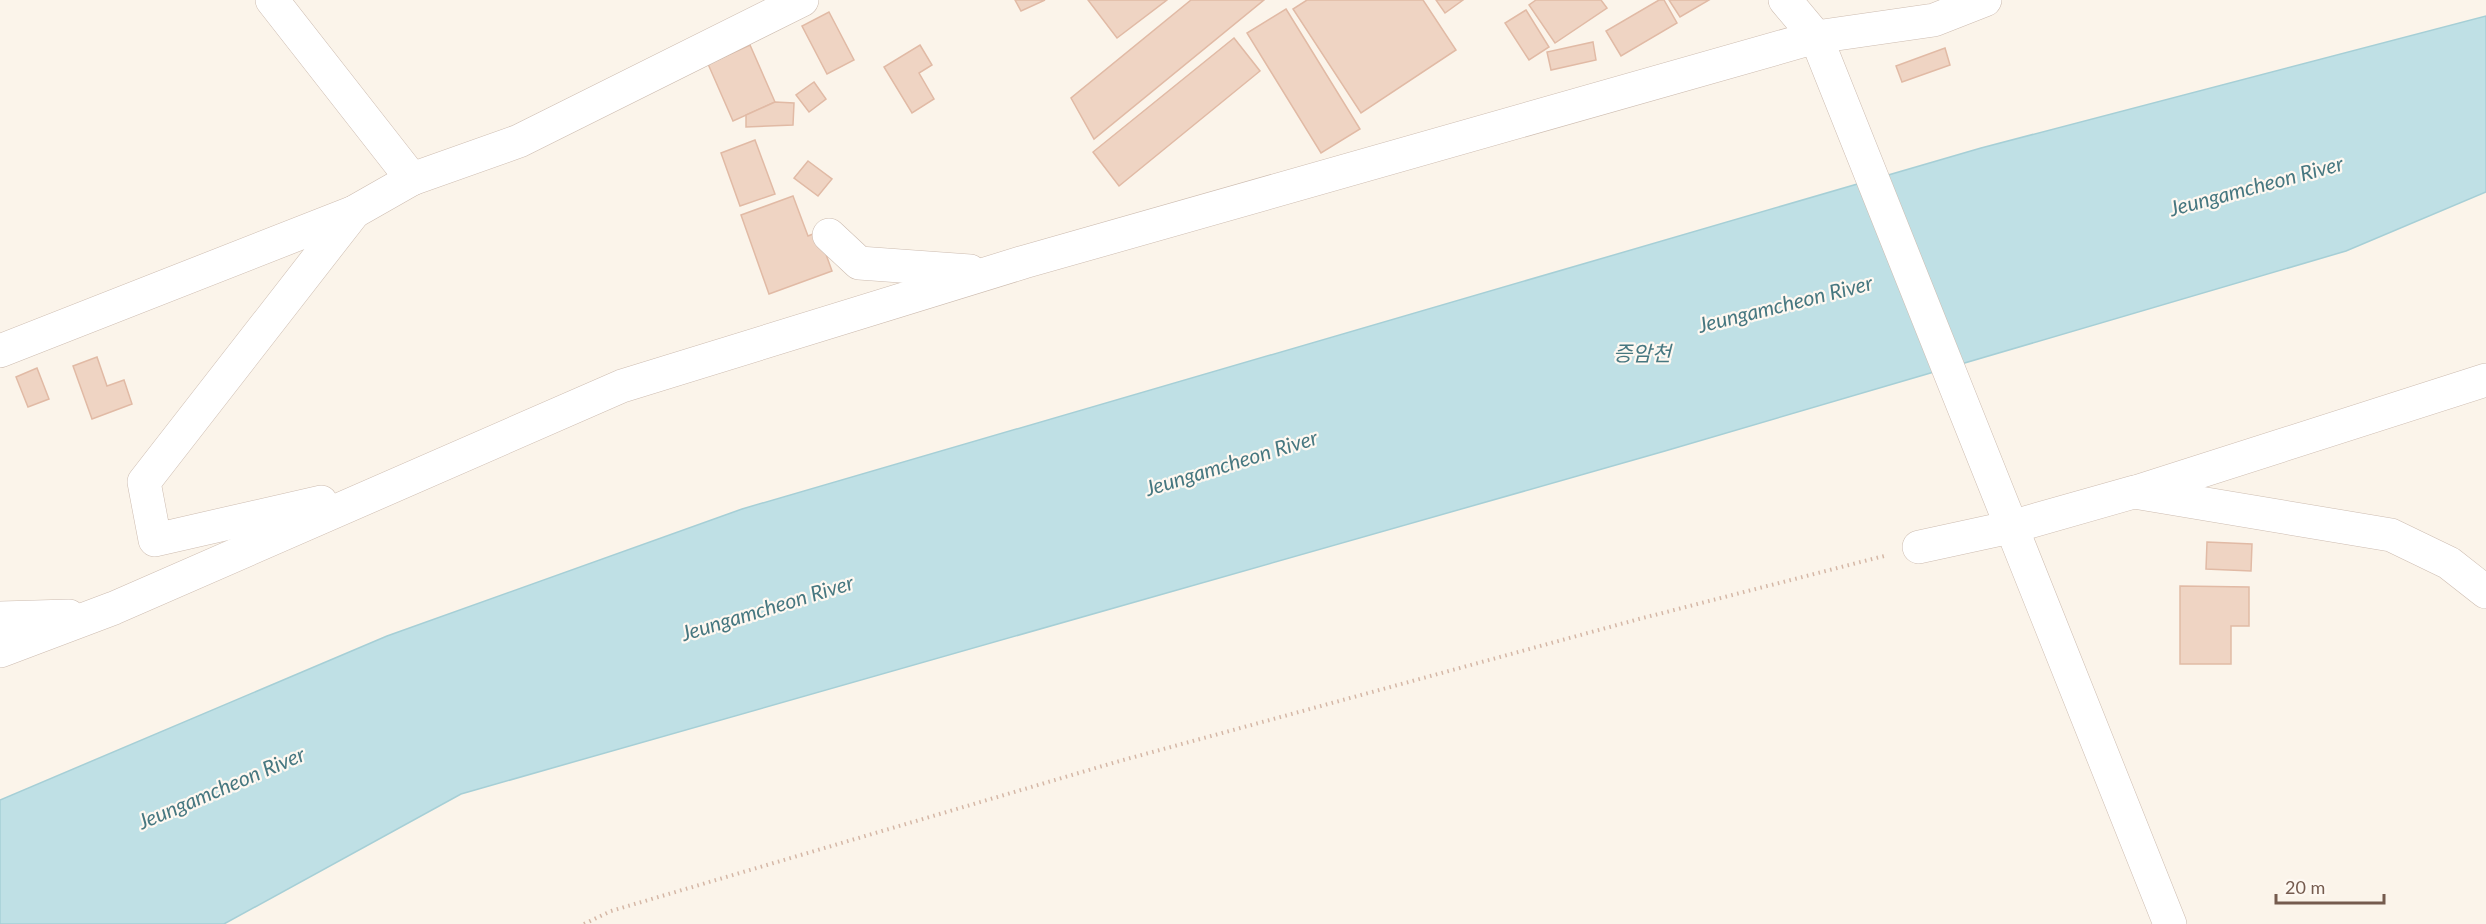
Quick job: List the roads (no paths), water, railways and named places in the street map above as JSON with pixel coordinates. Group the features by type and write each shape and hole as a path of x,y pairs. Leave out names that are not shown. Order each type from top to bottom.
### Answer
{"street":[{"path":"272,0 412,179"},
{"path":"0,351 354,212 412,179 519,141 802,0"},
{"path":"1785,0 1821,51 2170,924"},
{"path":"0,651 95,615 622,386 990,273 1934,20 1985,0"},
{"path":"354,212 144,482 155,540 402,483"},
{"path":"829,235 859,263 990,273"},
{"path":"1919,547 2007,517 2134,492 2486,380"},
{"path":"2134,492 2391,535 2449,563 2486,592"},
{"path":"0,618 95,615"}],"water":[{"name":"증암천","path":"2486,16 2486,192 2346,251 1665,451 461,794 224,924 0,924 0,800 387,636 742,509 1981,148"}],"water label":[{"name":"Jeungamcheon River","path":"2256,185"},
{"name":"Jeungamcheon River","path":"1785,303"},
{"name":"Jeungamcheon River","path":"1231,462"},
{"name":"Jeungamcheon River","path":"767,607"},
{"name":"Jeungamcheon River","path":"221,787"}]}
